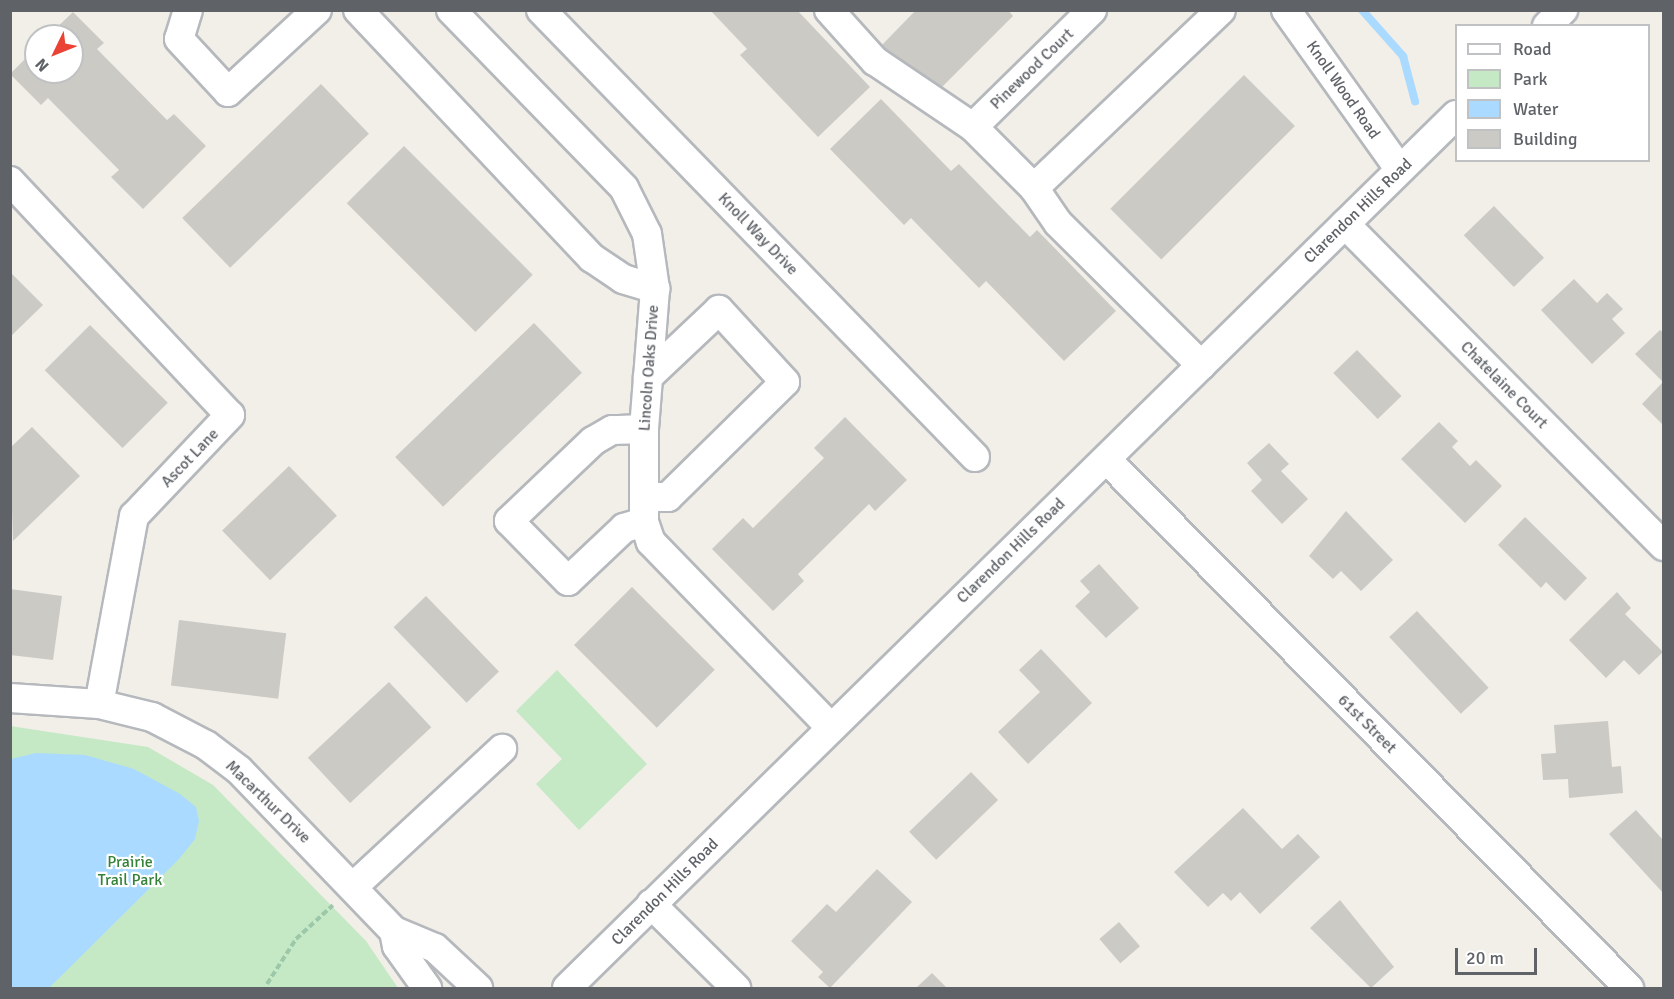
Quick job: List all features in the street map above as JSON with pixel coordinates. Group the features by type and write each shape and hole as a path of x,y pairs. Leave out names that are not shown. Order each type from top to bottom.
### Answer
{"street":[{"path":"188,10 179,39 228,92 317,10"},
{"path":"358,10 592,258 623,279 655,290"},
{"name":"Lincoln Oaks Drive","path":"451,10 624,188 647,234 655,290 644,429 644,510 663,559 831,728"},
{"name":"Knoll Way Drive","path":"541,10 975,456"},
{"path":"829,10 875,61 973,127 1034,188 1058,223 1201,365"},
{"name":"Pinewood Court","path":"973,127 1092,10"},
{"path":"1034,188 1221,10"},
{"name":"Knoll Wood Road","path":"1286,10 1400,170"},
{"path":"1549,24 1563,10"},
{"name":"Clarendon Hills Road","path":"567,988 1455,116"},
{"name":"Ascot Lane","path":"10,182 230,415 134,516 99,704"},
{"name":"Chatelaine Court","path":"1345,224 1664,546"},
{"path":"644,429 612,430 592,441 509,521 568,581 644,510 668,497 785,382 719,310 648,377"},
{"name":"61st Street","path":"1106,459 1629,988"},
{"name":"Macarthur Drive","path":"10,698 99,704 152,717 206,745 239,770 354,886 394,931 435,948 478,988"},
{"path":"354,886 502,749"},
{"path":"651,904 736,988"},
{"name":"Macarthur Drive","path":"394,931 397,945 427,988"}],"path":[{"path":"267,984 296,939 354,886"}],"green space":[{"path":"557,670 647,764 579,830 536,784 562,759 516,711"},
{"name":"Prairie Trail Park","path":"10,726 148,747 213,785 366,941 398,988 11,988"}],"water":[{"path":"36,753 85,755 134,769 180,794 196,807 199,821 195,839 179,859 49,988 11,988 11,759"}],"building":[{"path":"710,10 797,10 870,87 818,137 740,55 747,49"},
{"path":"916,10 1008,10 1013,16 933,96 882,45"},
{"path":"73,12 104,43 97,49 167,120 174,114 206,146 143,209 111,177 119,170 48,98 41,105 10,74 24,60 24,84 84,84 84,24 60,24"},
{"path":"1244,75 1295,126 1161,260 1110,209"},
{"path":"321,84 369,134 230,268 182,218"},
{"path":"881,99 951,171 959,164 1030,237 1037,230 1116,311 1064,361 986,281 979,288 911,218 904,225 830,149"},
{"path":"404,146 533,275 475,332 347,203"},
{"path":"1494,206 1544,258 1514,287 1464,235"},
{"path":"10,272 43,305 10,337"},
{"path":"1574,279 1597,303 1607,293 1623,309 1612,319 1625,333 1592,364 1541,310"},
{"path":"534,323 582,373 443,507 395,457"},
{"path":"90,325 168,403 123,448 45,370"},
{"path":"1660,330 1664,333 1664,426 1642,404 1663,382 1635,354"},
{"path":"1357,350 1401,396 1378,419 1333,373"},
{"path":"845,417 907,480 875,511 869,504 798,574 804,581 773,611 712,549 743,518 753,528 824,458 814,448"},
{"path":"1439,422 1458,441 1452,447 1470,466 1476,460 1502,486 1465,523 1401,459"},
{"path":"32,427 80,476 13,541 10,448"},
{"path":"1269,443 1289,464 1281,471 1308,499 1282,524 1251,491 1262,480 1247,463"},
{"path":"289,466 337,516 270,580 222,531"},
{"path":"1346,511 1393,560 1361,591 1341,571 1333,579 1309,556"},
{"path":"1525,517 1587,578 1565,601 1546,582 1541,588 1498,545"},
{"path":"1099,564 1139,608 1106,638 1075,606 1090,592 1080,581"},
{"path":"632,587 715,670 657,728 574,645"},
{"path":"10,589 62,596 53,660 10,655"},
{"path":"1617,592 1631,608 1625,614 1663,652 1639,675 1624,660 1606,678 1569,640"},
{"path":"426,596 499,672 467,703 394,627"},
{"path":"1417,611 1489,688 1461,714 1389,637"},
{"path":"179,620 286,633 278,699 171,686"},
{"path":"1041,649 1092,703 1028,764 998,732 1040,692 1019,670"},
{"path":"389,682 431,727 350,803 308,758"},
{"path":"1608,721 1612,767 1621,766 1623,793 1569,798 1568,779 1543,780 1541,754 1556,753 1554,725"},
{"path":"971,772 998,800 936,860 909,832"},
{"path":"1243,808 1282,849 1298,834 1320,857 1260,914 1240,892 1231,901 1223,893 1208,907 1174,872"},
{"path":"1636,810 1664,841 1664,894 1609,834"},
{"path":"877,869 912,902 830,988 818,977 823,972 791,941 827,904 836,912"},
{"path":"1340,900 1394,967 1371,988 1310,928"},
{"path":"1119,922 1140,946 1120,963 1099,939"},
{"path":"932,973 947,988 916,988"}],"waterway":[{"path":"1362,10 1403,56 1415,101"}]}
